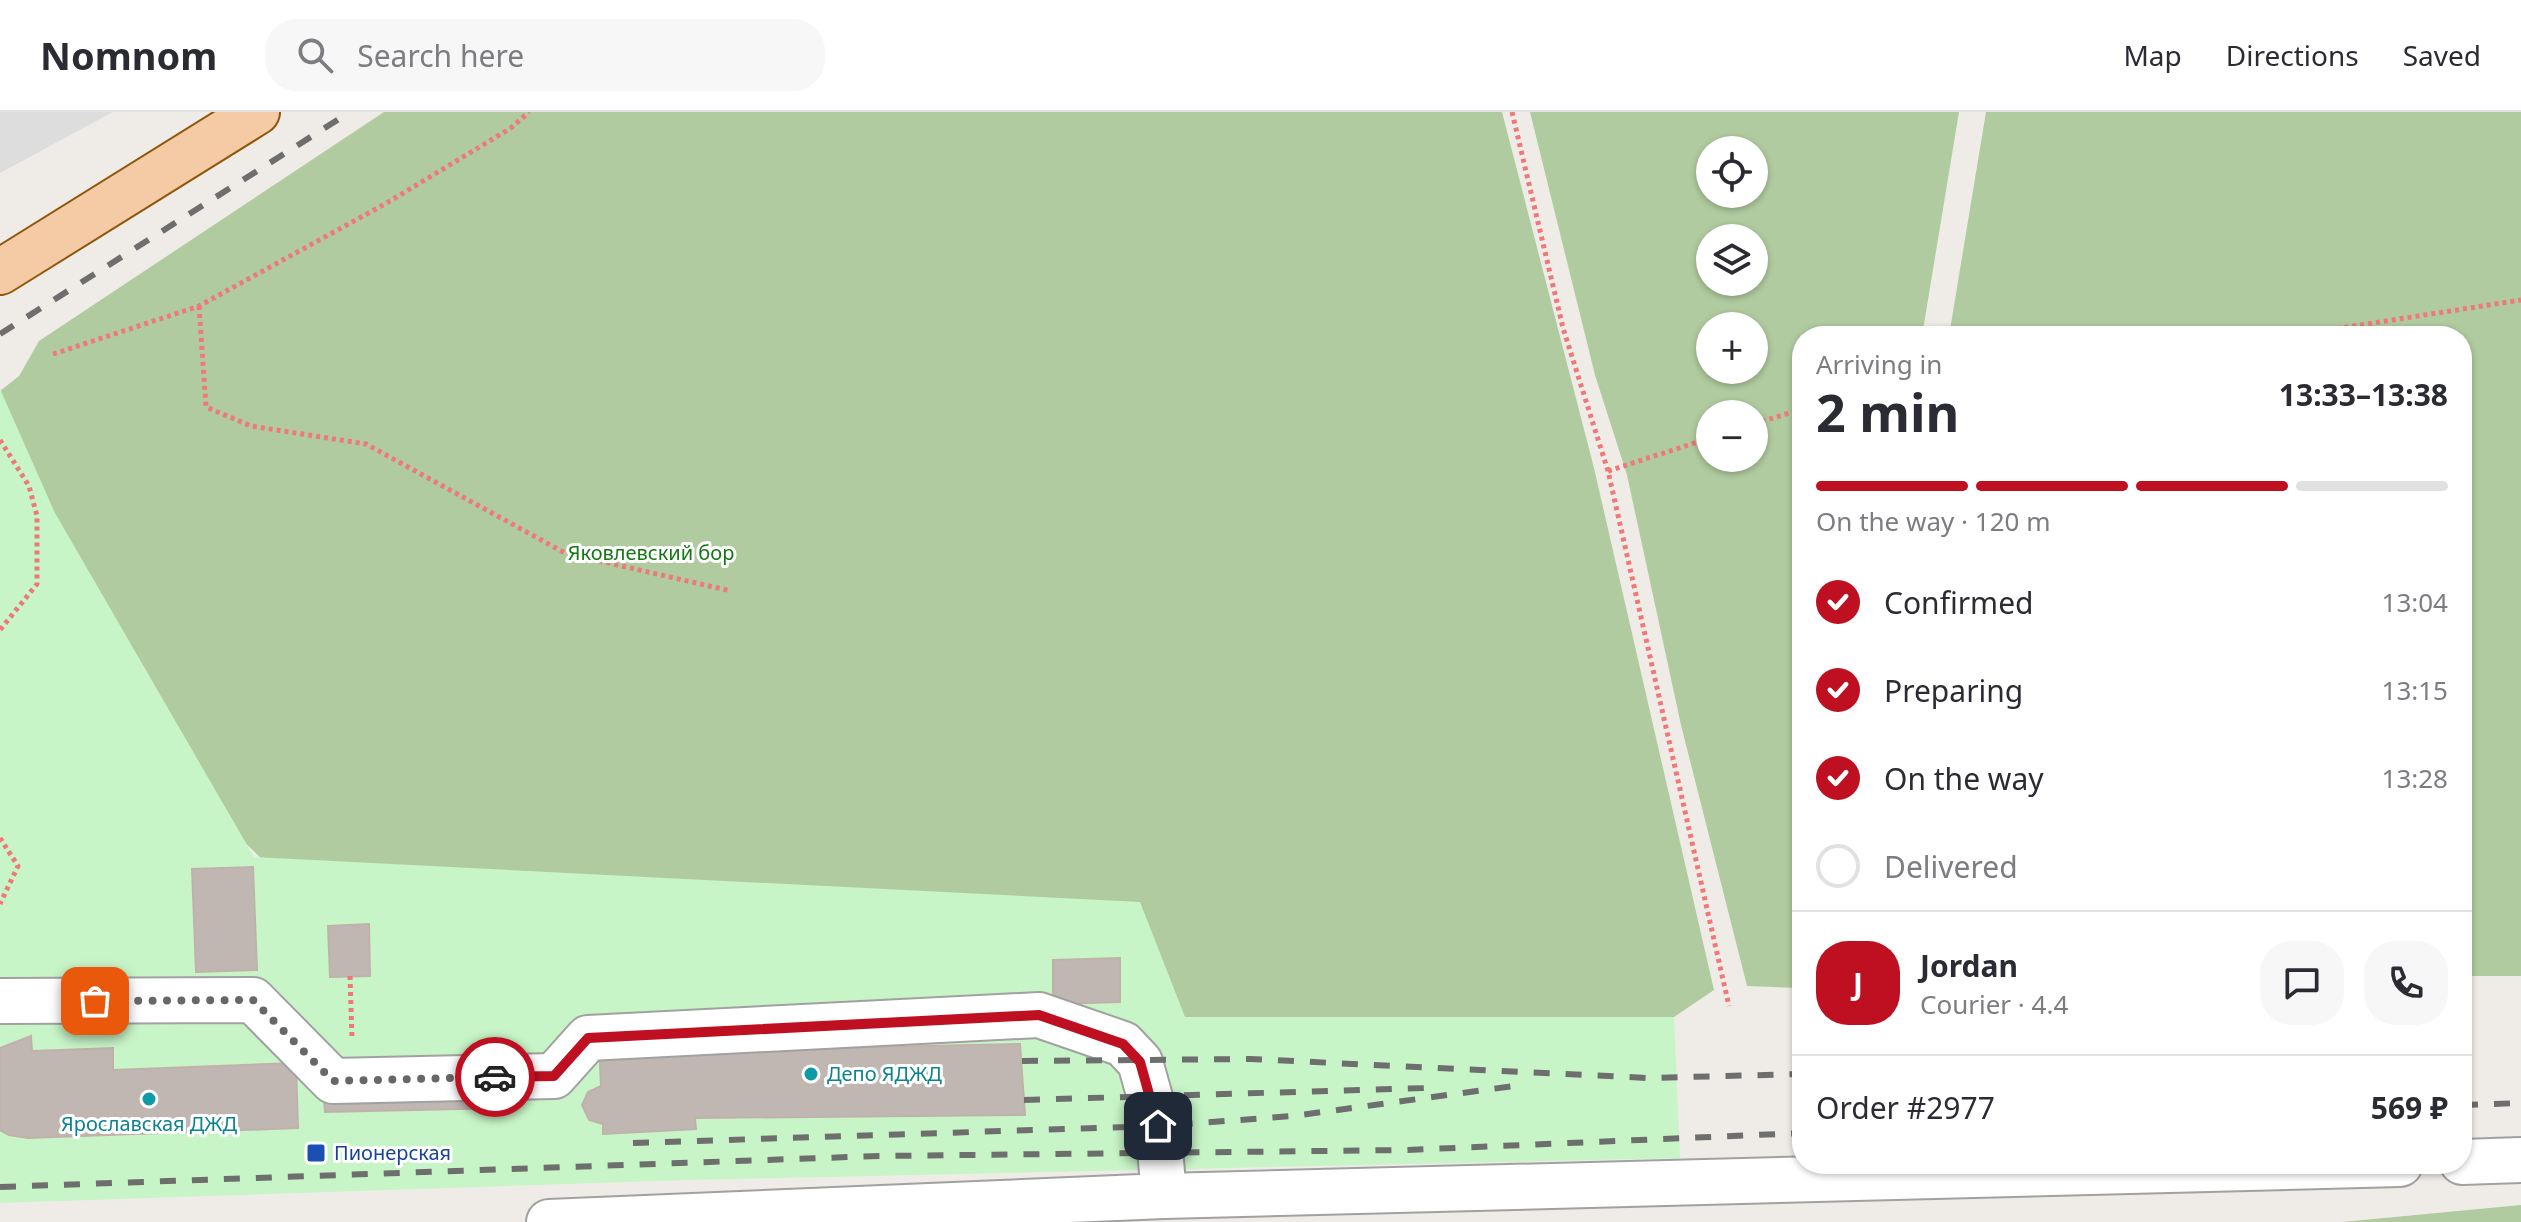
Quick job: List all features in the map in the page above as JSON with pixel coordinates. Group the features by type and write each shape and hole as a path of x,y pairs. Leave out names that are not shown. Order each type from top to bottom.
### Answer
{"main road":[{"path":"0,272 257,112"}],"street":[{"path":"0,1001 253,1000 333,1081 554,1076 588,1038 1039,1015 1123,1044 1140,1062 1158,1126 1164,1196"},
{"path":"2472,1162 2521,1160"},
{"path":"549,1222 1164,1196 2014,1174"}],"path":[{"path":"53,354 199,306 385,204 511,128 529,112"},
{"path":"1512,112 1563,328 1608,471 1729,1006"},
{"path":"2353,326 2521,300"},
{"path":"199,306 206,407 251,426 366,444 565,553 731,591"},
{"path":"1768,420 1792,412"},
{"path":"0,440 29,486 37,516 37,584 0,630"},
{"path":"1608,471 1696,443"},
{"path":"0,838 18,866 0,904"},
{"path":"350,976 354,1080"}],"shaded area":[{"path":"0,112 113,112 0,173"}],"green space":[{"name":"Яковлевский бор","path":"384,112 1502,112 1594,468 1714,990 1674,1017 1185,1017 266,863 234,832 158,856 0,391 19,376 39,341"},
{"path":"1530,112 1959,112 1924,326 1792,326 1792,988 1747,986 1681,725 1627,475 1595,375"},
{"path":"1986,112 2521,112 2521,976 2472,976 2472,326 1951,326"},
{"path":"0,389 55,513 254,857 1140,902 1185,1017 1674,1017 1680,1158 689,1180 0,1203"},
{"path":"2521,1205 2521,1222 2342,1222"}],"building":[{"path":"253,867 257,970 196,972 192,869"},
{"path":"369,924 370,976 330,977 328,926"},
{"path":"1120,958 1120,1002 1053,1004 1053,960"},
{"name":"Ярославская ДЖД","path":"31,1036 32,1051 113,1048 113,1070 296,1063 298,1128 28,1138 9,1135 0,1130 0,1048"},
{"name":"Депо ЯДЖД","path":"599,1042 692,1051 1020,1044 1025,1115 695,1118 696,1129 603,1134 603,1124 589,1120 582,1105 588,1092 601,1086"},
{"path":"505,1096 505,1108 325,1112 324,1100"}],"railway":[{"path":"0,334 350,112"},
{"path":"1022,1061 1250,1059 1648,1078 1792,1074"},
{"path":"633,1143 1158,1126 1293,1116 1521,1085"},
{"path":"1024,1100 1428,1088"},
{"path":"2472,1105 2521,1103"},
{"path":"0,1187 879,1156 1407,1150 1792,1133"}],"way so far":[{"path":"95,1001 253,1000 333,1081 495,1077"}],"place":[{"name":"Депо ЯДЖД","path":"811,1074"},
{"name":"Ярославская ДЖД","path":"149,1099"},
{"name":"Пионерская","path":"316,1153"}],"route":[{"path":"495,1077 554,1076 588,1038 1039,1015 1123,1044 1140,1062 1158,1126"}]}
